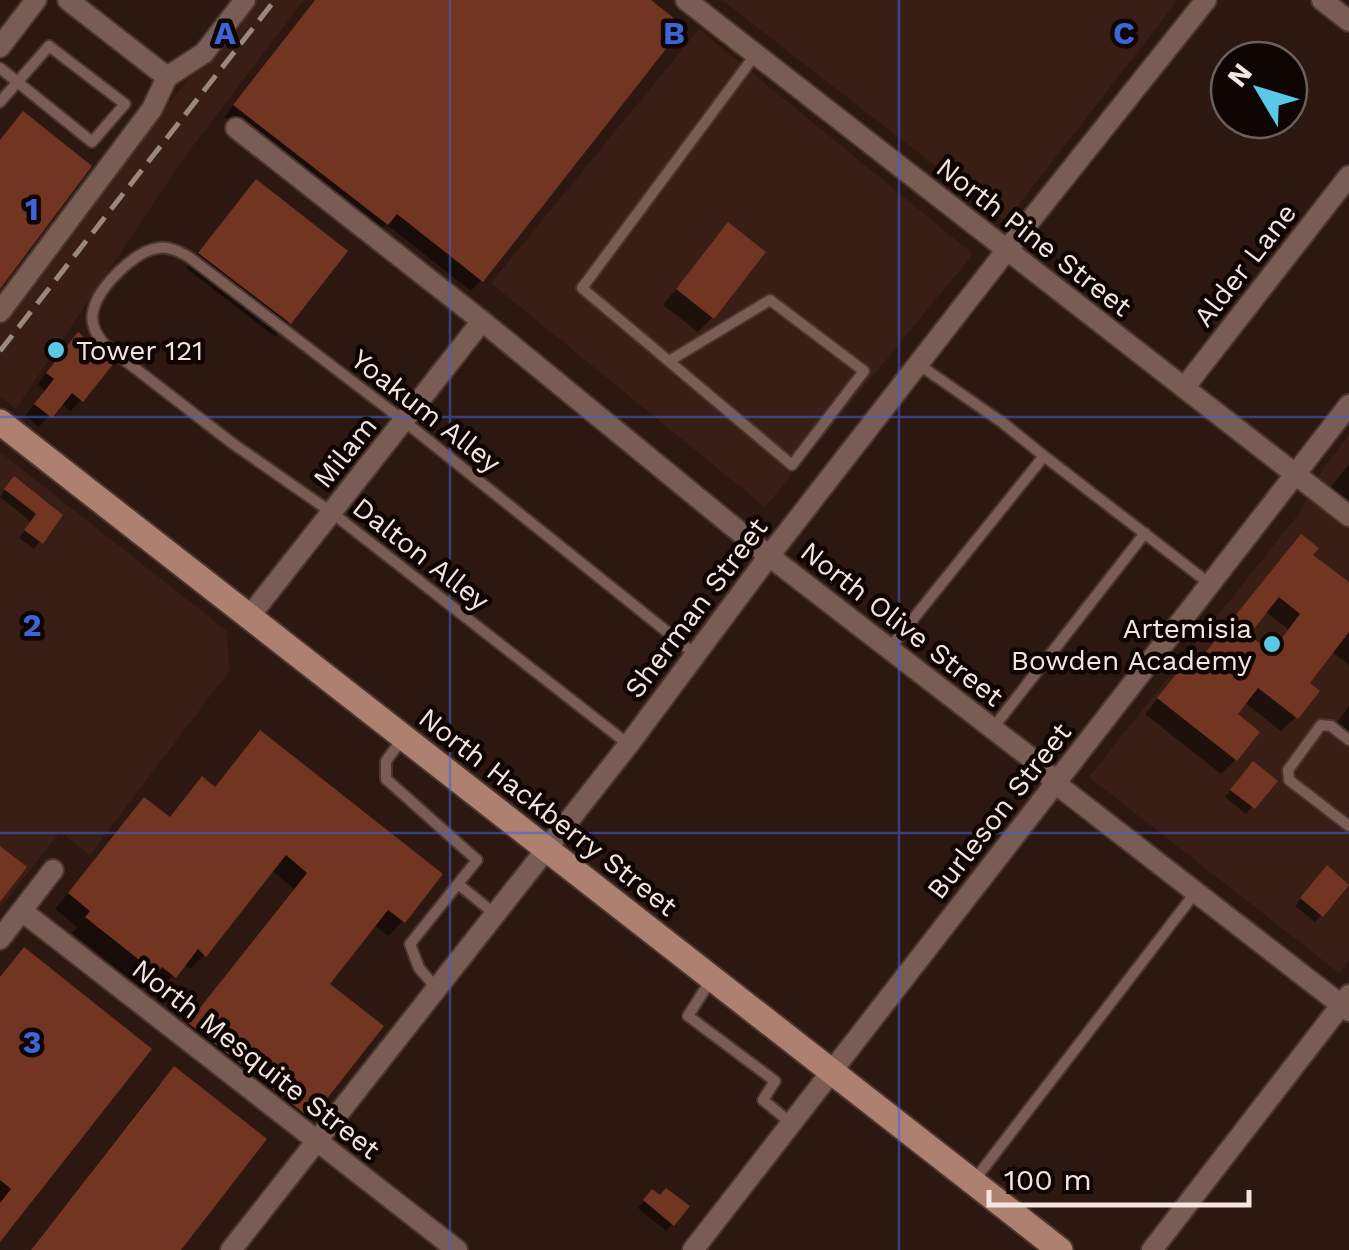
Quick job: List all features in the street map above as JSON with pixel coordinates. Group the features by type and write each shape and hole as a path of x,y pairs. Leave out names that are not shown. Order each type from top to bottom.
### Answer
{"main road":[{"name":"North Hackberry Street","path":"0,422 1060,1250"}],"street":[{"path":"0,47 36,0"},
{"path":"68,0 167,77"},
{"path":"0,312 142,124 167,77 204,53 245,0"},
{"name":"North Pine Street","path":"686,0 1349,516"},
{"name":"Sherman Street","path":"231,1250 547,850 1006,251 1206,0"},
{"path":"1322,0 1349,21"},
{"name":"North Olive Street","path":"236,128 482,321 770,556 1040,765 1056,783 1195,893 1346,1003"},
{"name":"Alder Lane","path":"1184,388 1349,176"},
{"name":"Milam","path":"249,617 482,321"},
{"name":"Burleson Street","path":"693,1250 1349,406"},
{"path":"0,939 53,870"},
{"name":"North Mesquite Street","path":"22,911 457,1250"},
{"path":"1152,1250 1346,1003"}],"lane":[{"path":"0,68 18,81 92,142 125,104 49,46 18,81 0,102"},
{"path":"669,361 770,300 864,371 792,464 669,361 582,288 756,54"},
{"name":"Yoakum Alley","path":"118,274 148,251 166,248 180,252 404,422 696,655"},
{"name":"Dalton Alley","path":"118,274 93,309 97,336 232,443 332,512 629,744"},
{"path":"918,364 1004,423 1210,584"},
{"path":"889,649 1044,456"},
{"path":"992,729 1144,533"},
{"path":"1349,740 1331,726 1322,726 1288,770 1289,780 1349,826"},
{"path":"404,737 386,761 386,779 476,860 410,944 420,968 437,989"},
{"path":"458,884 496,914"},
{"path":"973,1182 1195,893"},
{"path":"712,978 688,1016 775,1082 762,1100 792,1124"}],"shaded area":[{"path":"250,0 304,0 183,159 16,409 0,396 0,320"},
{"path":"722,0 1178,0 1006,221"},
{"path":"699,29 973,254 765,507 491,283"},
{"name":"Artemisia Bowden Academy","path":"1349,435 1349,961 1339,973 1089,777 1300,512 1324,467"},
{"path":"0,452 227,631 229,671 90,855 60,832 0,908"}],"building":[{"path":"315,0 651,0 684,26 483,282 397,214 388,225 233,105"},
{"path":"23,111 92,166 0,289 0,140"},
{"path":"256,179 348,251 291,324 198,253"},
{"path":"728,222 766,252 714,319 676,289"},
{"path":"78,332 114,363 83,402 72,393 52,418 34,404 54,379 46,373"},
{"path":"14,476 63,515 43,544 24,530 36,514 4,489"},
{"path":"1301,534 1319,548 1313,555 1349,582 1349,632 1310,683 1320,691 1298,719 1258,688 1238,714 1260,732 1237,761 1157,698 1193,653 1200,659","holes":["1279,597 1300,614 1271,652 1249,635"]},
{"path":"260,730 443,874 405,923 388,910 330,984 384,1026 311,1119 188,1023 307,873 286,855 206,957 198,949 176,978 162,967 157,974 85,917 90,911 68,893 144,797 170,817 202,776 215,787"},
{"path":"1253,761 1278,781 1255,809 1230,790"},
{"path":"0,846 27,867 0,902"},
{"path":"1327,865 1349,885 1323,917 1300,898"},
{"path":"24,947 152,1049 0,1242 0,1203 11,1189 0,1180 0,977"},
{"path":"174,1066 267,1139 181,1250 31,1250"},
{"path":"666,1188 690,1206 674,1226 643,1200 652,1189 660,1195"}],"railway":[{"path":"0,351 275,0"}],"place":[{"name":"Tower 121","path":"56,350"},
{"name":"Artemisia Bowden Academy","path":"1272,644"}]}
